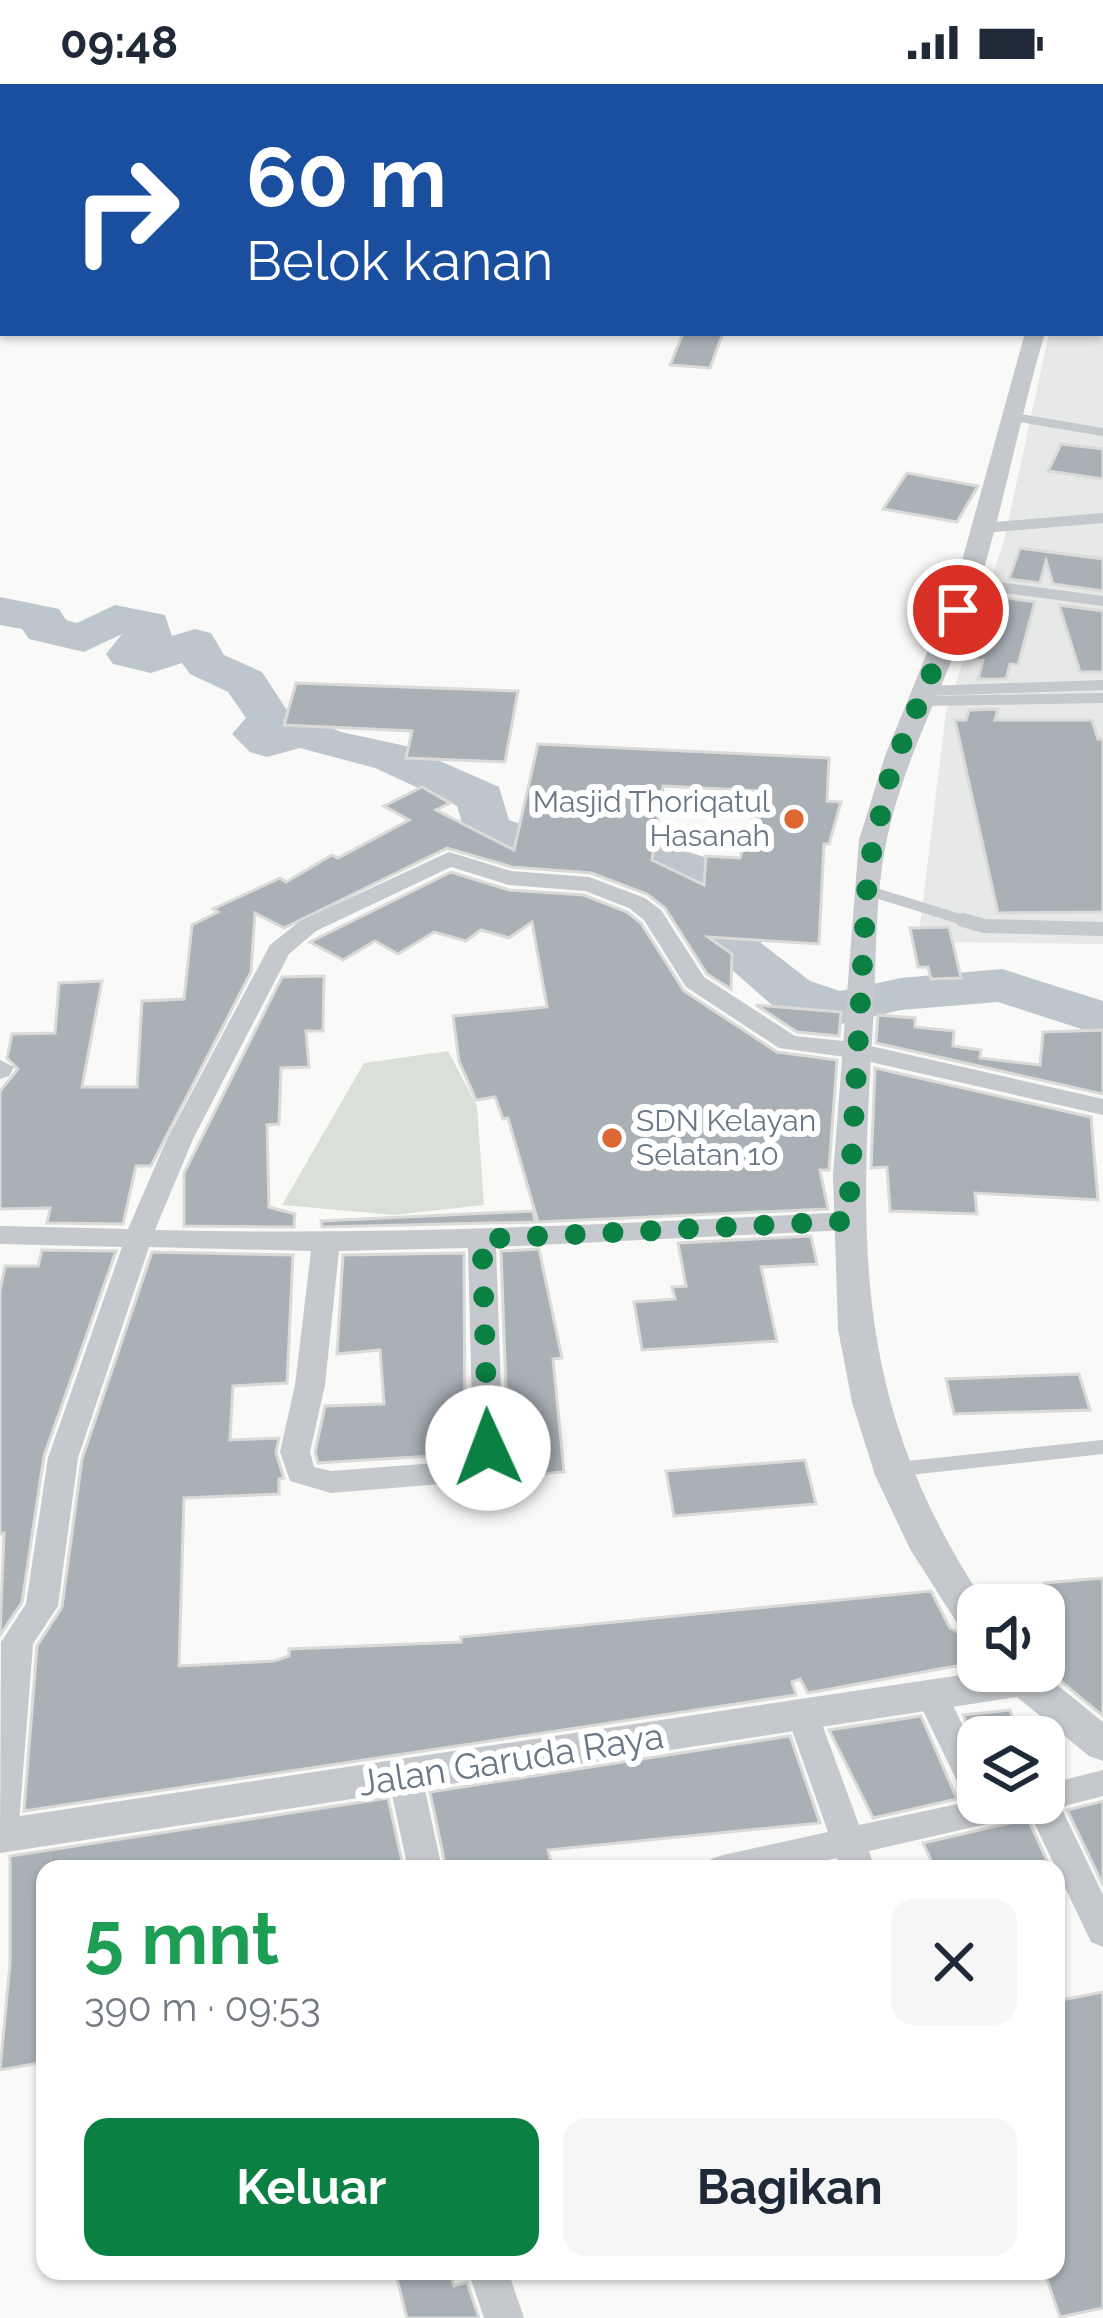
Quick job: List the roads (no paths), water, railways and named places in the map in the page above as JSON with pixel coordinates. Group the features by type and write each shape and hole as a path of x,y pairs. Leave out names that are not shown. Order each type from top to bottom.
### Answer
{"street":[{"path":"957,1592 904,1510 870,1412 854,1329 848,1221 853,1050 866,890 892,767 968,583 1034,336"},
{"path":"1,1836 17,1642 42,1606 63,1458 139,1236 180,1138 279,950 308,926 449,859 509,878 559,880 612,891 653,915 680,965 736,1013 795,1046 853,1050 1103,1107"},
{"path":"0,1235 326,1243 848,1221"},
{"path":"326,1243 310,1385 295,1452 301,1474 331,1482 466,1471 482,1463 488,1448 482,1239"},
{"name":"Jalan Garuda Raya","path":"1,1836 957,1690"},
{"path":"1037,1692 1103,1745"},
{"path":"932,1696 957,1748"},
{"path":"802,1713 853,1856"},
{"path":"405,1776 423,1860"},
{"path":"1065,1794 1103,1783"},
{"path":"813,1860 853,1856 957,1813"},
{"path":"1054,1824 1103,1932"},
{"path":"491,2280 504,2318"}],"lane":[{"path":"1014,417 1103,432"},
{"path":"983,528 1103,518"},
{"path":"968,583 1103,601"},
{"path":"922,696 1103,685"},
{"path":"922,696 1103,698"},
{"path":"866,890 984,926 1103,928"},
{"path":"889,1471 1103,1448"}],"waterway":[{"path":"0,611 43,619 45,629 84,638 115,619 149,625 150,635 129,654 151,659 195,643 206,664 245,682 271,720 256,734 267,742 308,732 326,744 389,756 481,798 485,828 530,846 587,848 652,860 728,887 747,905 732,930 735,949 791,993 837,1008 901,994 1002,985 1103,1019"}],"place":[{"name":"Masjid Thoriqatul Hasanah","path":"794,819"},
{"name":"SDN Kelayan Selatan 10","path":"612,1138"}]}
